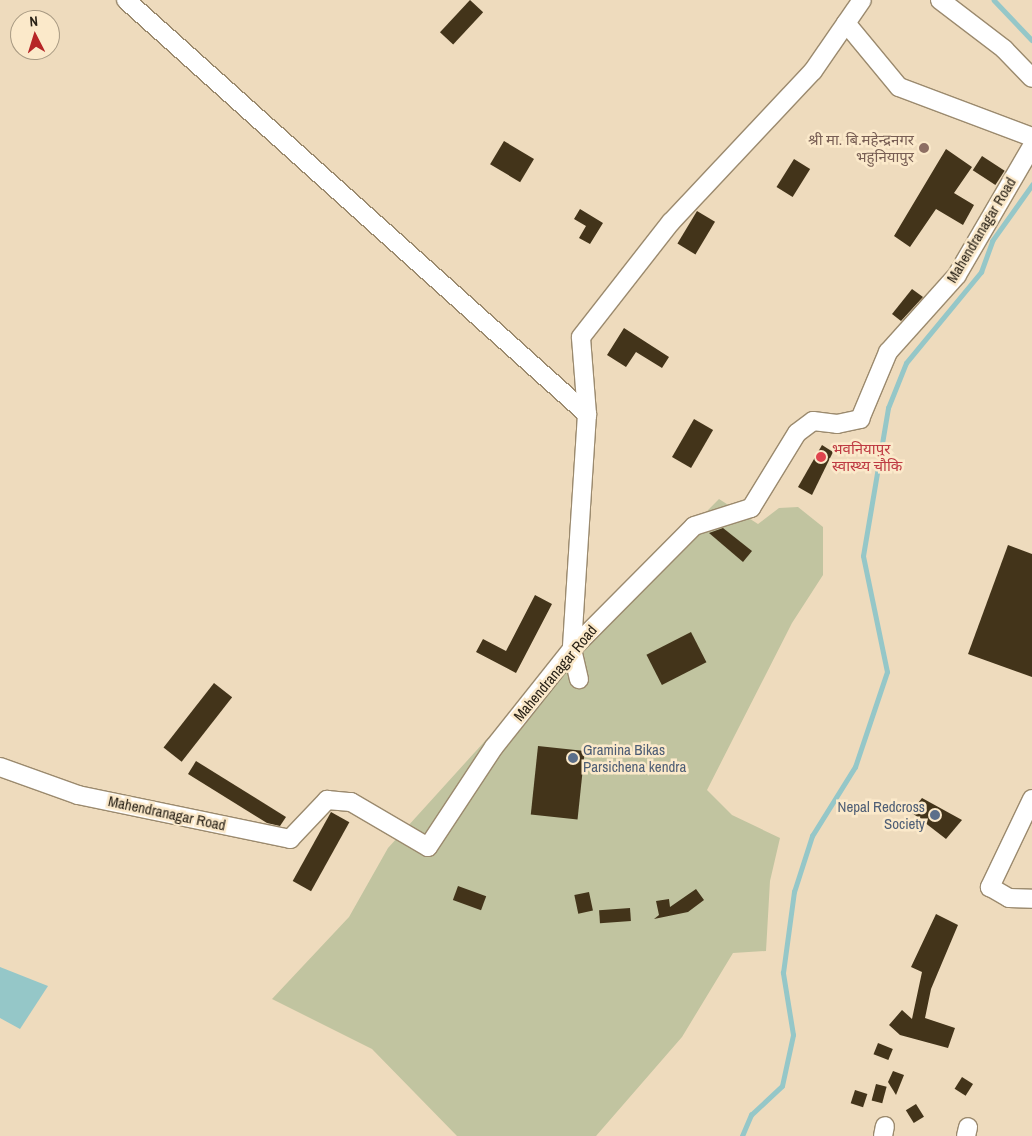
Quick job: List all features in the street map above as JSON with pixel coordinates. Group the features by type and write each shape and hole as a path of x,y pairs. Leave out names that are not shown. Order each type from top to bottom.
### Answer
{"street":[{"path":"126,0 587,414"},
{"path":"579,679 572,649 587,414 581,337 671,222 813,70 862,0"},
{"path":"940,0 1004,50 1032,78"},
{"path":"846,23 899,87 1032,137"},
{"name":"Mahendranagar Road","path":"0,767 78,795 290,839 326,800 351,802 428,847 494,747 572,649 694,526 751,508 798,433 812,421 837,424 860,419 888,352 957,275 1032,146"},
{"path":"1032,799 990,887 1009,898 1032,899"}],"green space":[{"path":"719,499 758,524 779,508 798,507 823,527 823,575 792,623 707,790 732,815 780,838 770,881 766,951 733,953 682,1037 596,1136 457,1136 372,1049 272,999 349,917 388,848 543,677"}],"water":[{"path":"0,967 48,986 20,1029 0,1018"}],"building":[{"path":"470,0 483,12 453,44 440,32"},
{"path":"504,141 534,159 520,182 490,164"},
{"path":"946,149 972,167 954,193 974,205 963,225 936,209 910,247 894,236"},
{"path":"982,156 1005,171 995,185 973,170"},
{"path":"794,159 810,169 793,197 777,187"},
{"path":"580,209 603,223 590,244 579,238 586,226 574,219"},
{"path":"697,211 715,222 695,254 677,244"},
{"path":"912,289 923,297 901,321 892,314"},
{"path":"624,328 669,357 662,368 636,352 626,367 607,355"},
{"path":"694,419 713,430 691,468 672,457"},
{"path":"822,445 833,452 812,495 798,487"},
{"path":"723,528 752,551 743,562 709,533"},
{"path":"1008,545 1032,554 1032,677 968,654"},
{"path":"535,595 552,604 516,673 476,652 483,639 506,651"},
{"path":"691,632 706,662 662,685 646,655"},
{"path":"214,683 232,697 182,762 164,748"},
{"path":"538,746 585,751 578,820 531,815"},
{"path":"196,761 286,817 280,826 267,823 188,774"},
{"path":"922,798 962,820 946,839 911,812"},
{"path":"331,812 349,822 311,891 293,881"},
{"path":"458,886 486,896 481,910 453,900"},
{"path":"696,889 704,900 688,912 654,919 659,915 656,901 669,899 670,907"},
{"path":"589,892 593,911 578,914 574,895"},
{"path":"630,908 631,921 600,923 599,910"},
{"path":"936,914 958,925 931,989 925,1018 955,1028 948,1048 900,1035 889,1025 902,1010 912,1019 922,972 911,967"},
{"path":"878,1043 893,1049 888,1060 874,1054"},
{"path":"893,1071 904,1075 896,1095 888,1082"},
{"path":"962,1077 973,1084 966,1096 955,1089"},
{"path":"876,1084 887,1087 882,1103 872,1100"},
{"path":"855,1090 867,1094 863,1107 851,1103"},
{"path":"916,1104 924,1117 914,1123 906,1110"}],"waterway":[{"path":"994,0 1032,40"},
{"path":"742,1136 751,1115 782,1086 793,1035 783,973 794,892 812,836 855,767 887,672 863,556 888,408 906,363 981,272 992,241 1032,185"}],"place":[{"name":"श्री मा. बि.महेन्द्रनगर भहुनियापुर","path":"924,148"},
{"name":"भवनियापुर स्वास्थ्य चाैकि","path":"821,457"},
{"name":"Gramina Bikas Parsichena kendra","path":"573,758"},
{"name":"Nepal Redcross Society","path":"935,815"}]}
